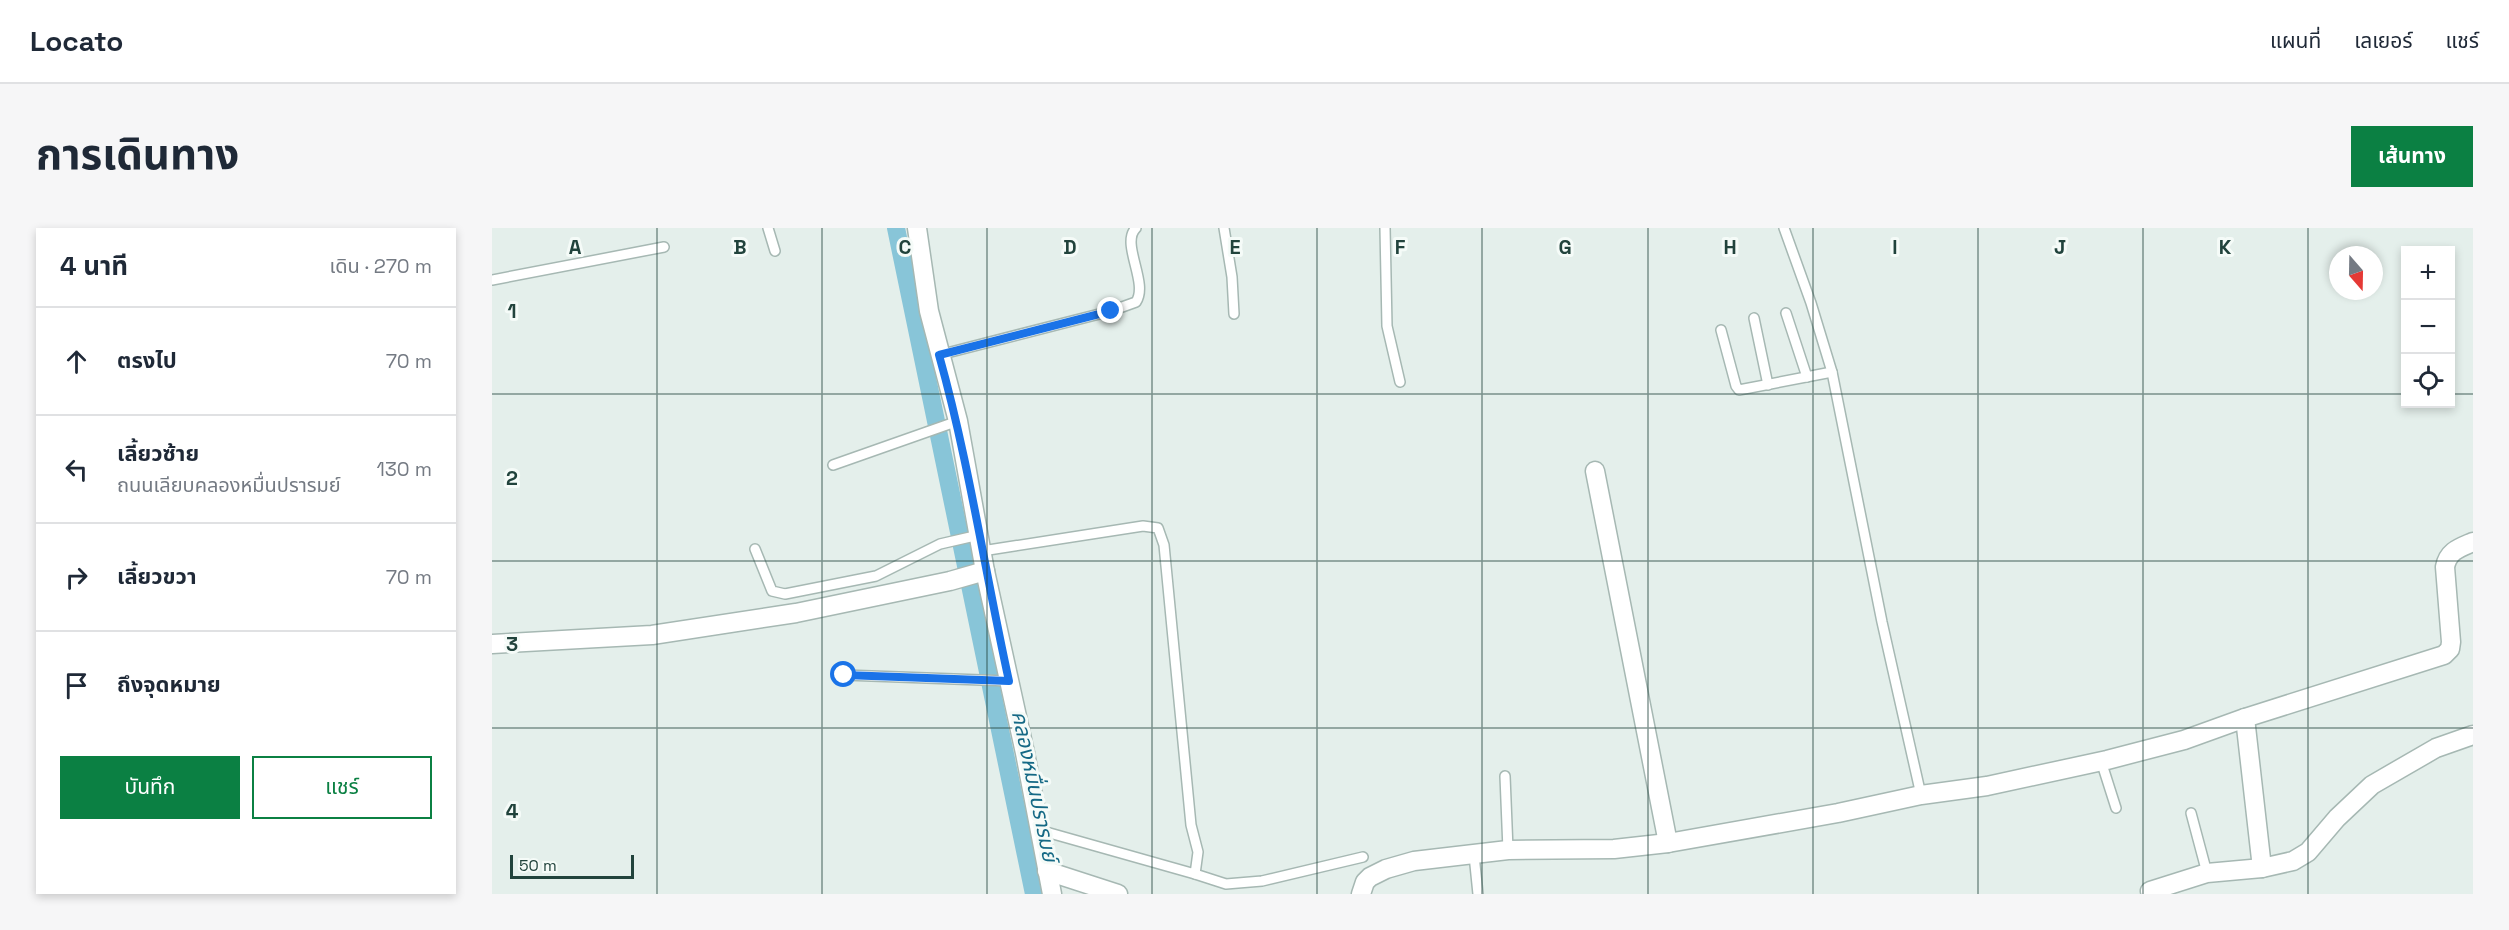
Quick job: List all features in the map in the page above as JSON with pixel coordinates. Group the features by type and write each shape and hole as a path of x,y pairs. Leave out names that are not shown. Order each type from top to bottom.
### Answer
{"street":[{"path":"917,228 929,310 958,421 985,571 1052,894"},
{"path":"1595,471 1668,843"},
{"path":"1361,894 1365,882 1386,869 1414,861 1508,850 1614,849 1668,843 1838,813 1921,795 1987,786 2101,762 2184,740 2245,718 2444,655 2450,649 2451,642 2446,558 2454,549 2473,542"},
{"path":"492,644 652,635 796,613 950,581 985,571"},
{"path":"2245,718 2262,868"},
{"path":"2150,891 2207,873 2262,868 2293,861 2308,852 2337,818 2372,785 2436,748 2473,735"},
{"path":"1047,871 1118,894"}],"lane":[{"path":"768,228 775,251"},
{"path":"939,355 1111,311 1136,302 1139,294 1138,281 1130,238 1136,228"},
{"path":"1224,228 1232,277 1234,314"},
{"path":"1385,228 1387,326 1400,382"},
{"path":"1784,228 1811,303 1832,372 1882,622 1921,795"},
{"path":"492,280 664,247"},
{"path":"1786,313 1807,377"},
{"path":"1754,318 1768,385"},
{"path":"1721,330 1738,389 1742,391 1832,372"},
{"path":"833,465 958,421"},
{"path":"756,549 772,591 785,594 876,576 940,544 980,543 1143,525 1158,528 1164,545 1191,825 1198,852 1195,874"},
{"path":"844,675 1009,681"},
{"path":"2101,762 2116,808"},
{"path":"1505,776 1508,850"},
{"path":"2191,813 2207,873"},
{"path":"1039,830 1226,884 1262,881 1363,856"},
{"path":"1474,855 1478,894"}],"waterway":[{"name":"คลองหมื่นปรารมย์","path":"896,228 1034,894"}],"route":[{"path":"844,675 1009,681 985,571 958,421 939,355 1111,311"}]}
